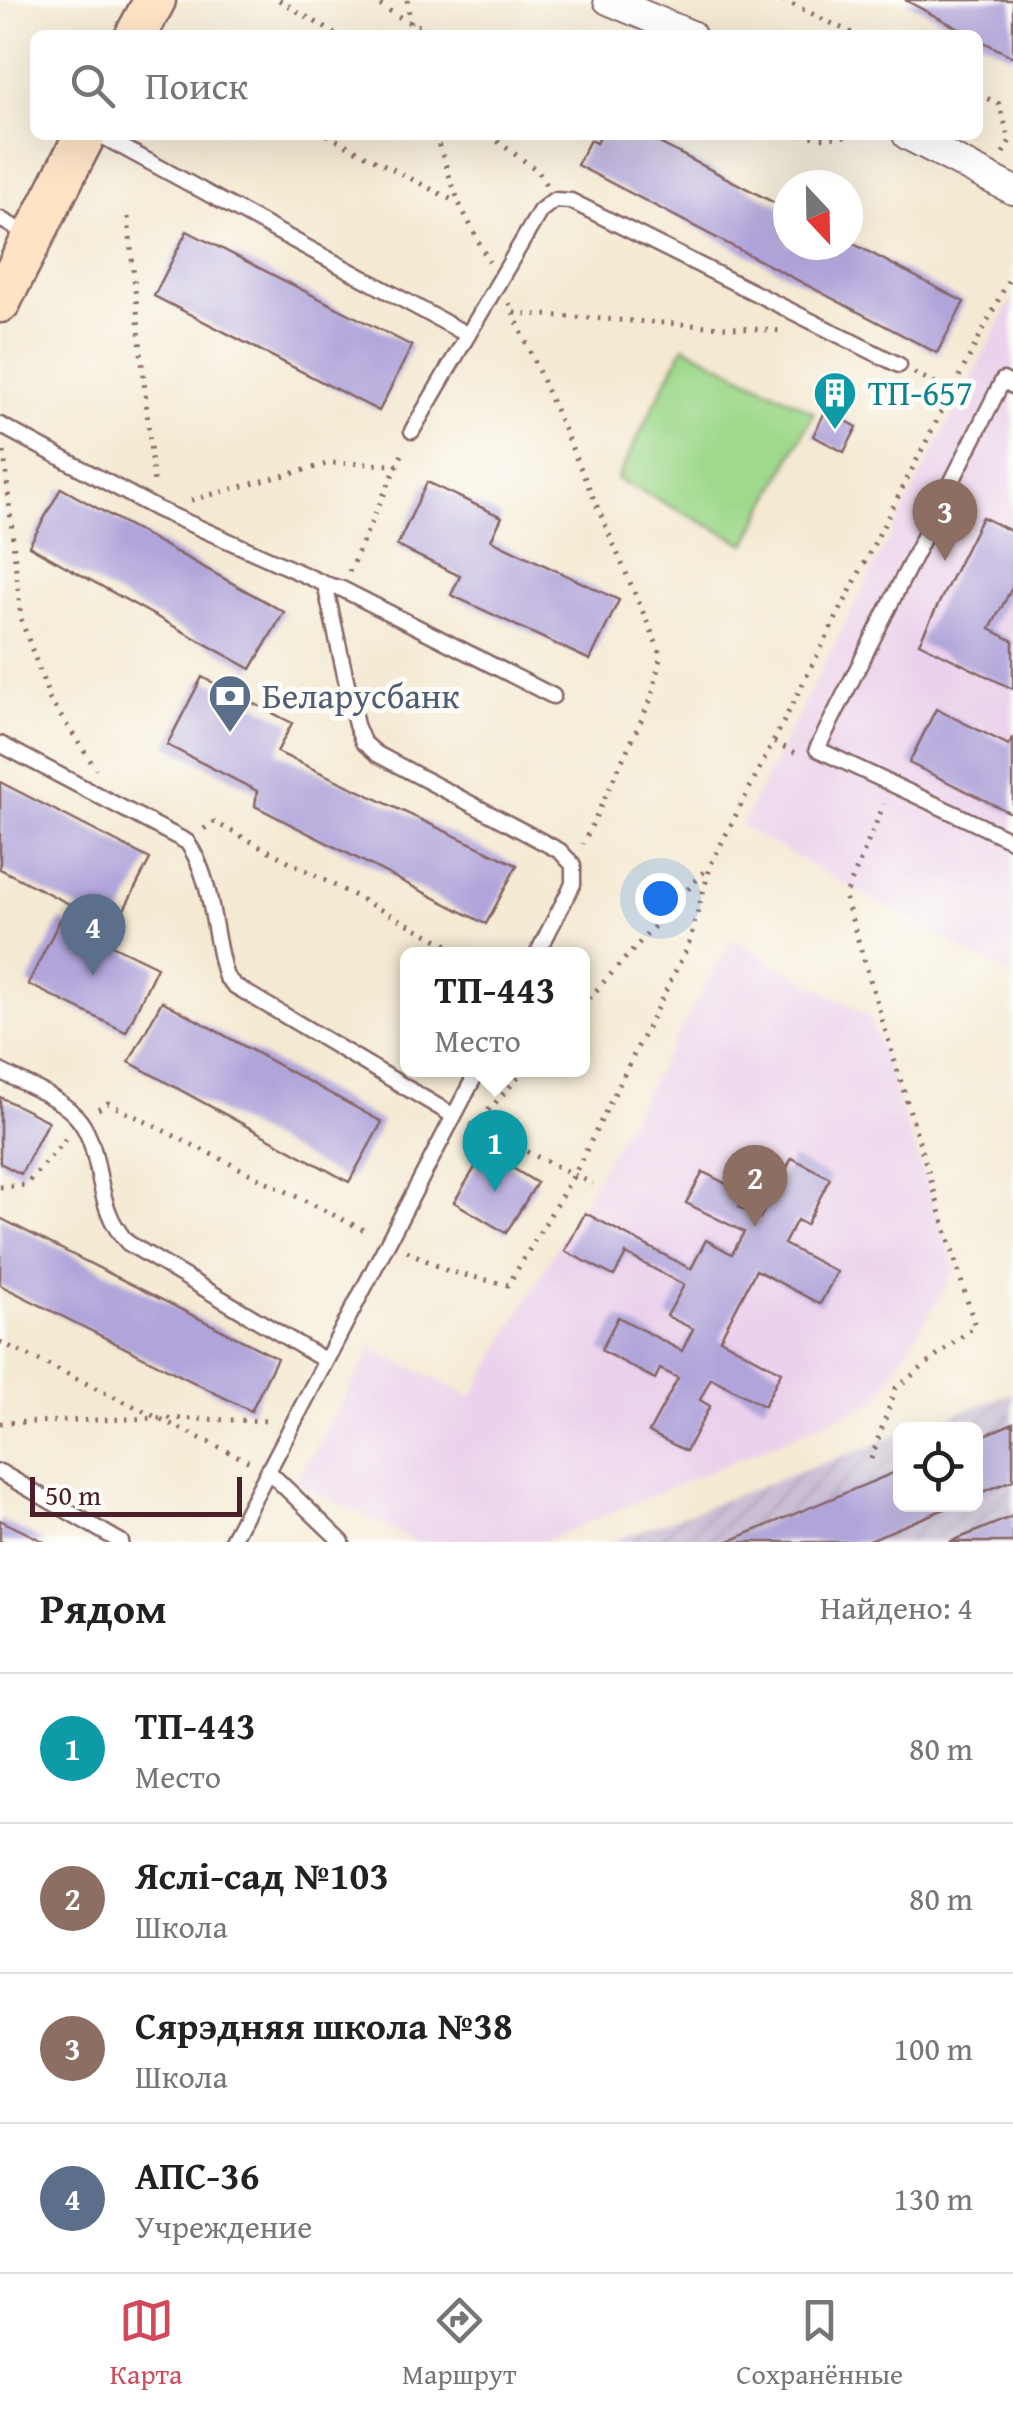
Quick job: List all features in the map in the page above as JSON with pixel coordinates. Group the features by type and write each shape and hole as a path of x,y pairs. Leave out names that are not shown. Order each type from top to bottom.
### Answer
{"main road":[{"path":"133,0 135,30"},
{"path":"138,30 155,0"},
{"path":"0,302 16,228 81,140"}],"street":[{"path":"616,1 680,30"},
{"path":"917,140 1013,190"}],"lane":[{"path":"109,140 468,335"},
{"path":"412,431 540,212 554,200 571,201 899,366"},
{"path":"1013,386 1004,380 817,748 1013,841"},
{"path":"0,426 157,509 342,588 553,696"},
{"path":"325,584 356,725 364,742 377,754 560,851 573,865 573,884 541,947"},
{"path":"0,744 187,842 202,873 226,977 454,1116"},
{"path":"0,1071 66,1108 80,1121 108,1215 128,1243 326,1361"},
{"path":"231,1542 474,1077"},
{"path":"268,1470 342,1542"},
{"path":"0,1472 121,1542"}],"path":[{"path":"279,0 328,30"},
{"path":"371,0 410,24 431,30"},
{"path":"407,0 411,30"},
{"path":"782,0 845,30"},
{"path":"983,96 998,104 1009,137"},
{"path":"337,140 459,204"},
{"path":"437,140 459,204 514,313 661,654 652,697 573,865"},
{"path":"496,140 538,171 554,200"},
{"path":"128,217 157,509 331,463 398,465 342,588"},
{"path":"0,1187 26,1185 80,1121 108,1103 448,1270 508,1285 574,1174 688,946 712,864 1013,271"},
{"path":"514,313 835,334"},
{"path":"899,366 952,390"},
{"path":"4,452 22,619 50,700 122,808"},
{"path":"774,742 806,758"},
{"path":"872,1459 896,1388 975,1326 846,898 886,798"},
{"path":"187,842 214,822 452,947"},
{"path":"590,997 712,864"},
{"path":"474,1126 519,1077"},
{"path":"454,1116 593,1184"},
{"path":"0,1342 268,1470"},
{"path":"0,1423 159,1418 294,1422"}],"shaded area":[{"path":"1013,297 1013,977 741,826"},
{"path":"732,939 870,1017 956,1270 876,1401 541,1542 417,1542 296,1482 372,1349 472,1397"},
{"path":"1013,1393 1013,1542 611,1542 893,1438 893,1512 983,1512 983,1422 933,1422"}],"green space":[{"path":"684,346 814,412 746,544 617,479"}],"building":[{"path":"905,0 1013,0 1013,57 983,42 983,30 962,30"},
{"path":"590,140 654,140 773,202 773,260 863,260 863,249 964,302 937,353 577,165"},
{"path":"187,231 412,346 379,411 154,296"},
{"name":"ТП-657","path":"826,410 857,427 844,452 813,436"},
{"path":"427,482 502,517 491,540 619,600 590,660 451,595 460,576 397,546"},
{"path":"61,488 284,612 251,669 29,546"},
{"path":"982,517 1013,532 1013,586 990,629 1013,641 1013,689 919,643"},
{"path":"202,677 292,723 277,752 517,865 486,924 255,806 257,791 167,745"},
{"path":"936,709 1009,745 1013,737 1013,814 909,763"},
{"path":"0,782 150,859 115,927 0,869"},
{"path":"60,920 157,967 126,1032 28,984"},
{"path":"162,1001 382,1122 349,1182 129,1062"},
{"path":"0,1097 48,1121 21,1174 0,1163"},
{"path":"485,1151 537,1183 506,1233 454,1202"},
{"path":"792,1158 830,1178 806,1225 797,1220 784,1244 837,1272 820,1304 756,1270 720,1339 781,1372 764,1406 711,1378 700,1400 710,1406 686,1451 649,1432 678,1378 660,1369 655,1379 601,1350 618,1317 682,1351 693,1329 667,1316 684,1285 626,1254 614,1276 565,1251 585,1213 691,1269 706,1240 732,1254 744,1232 686,1203 703,1172 746,1194 739,1207 760,1218"},
{"path":"0,1218 277,1358 251,1411 0,1285"},
{"path":"1013,1423 1013,1480 983,1492 983,1436"},
{"path":"893,1473 893,1512 937,1512 865,1542 727,1542"},
{"path":"1013,1516 1013,1542 950,1542"},
{"path":"0,1520 45,1542 0,1542"}],"place":[{"name":"ТП-657","path":"835,431"},
{"name":"Сярэдняя школа №38","path":"945,561"},
{"name":"Беларусбанк","path":"230,734"},
{"name":"АПС-36","path":"93,976"},
{"name":"ТП-443","path":"495,1192"},
{"name":"Яслі-сад №103","path":"755,1227"}]}
